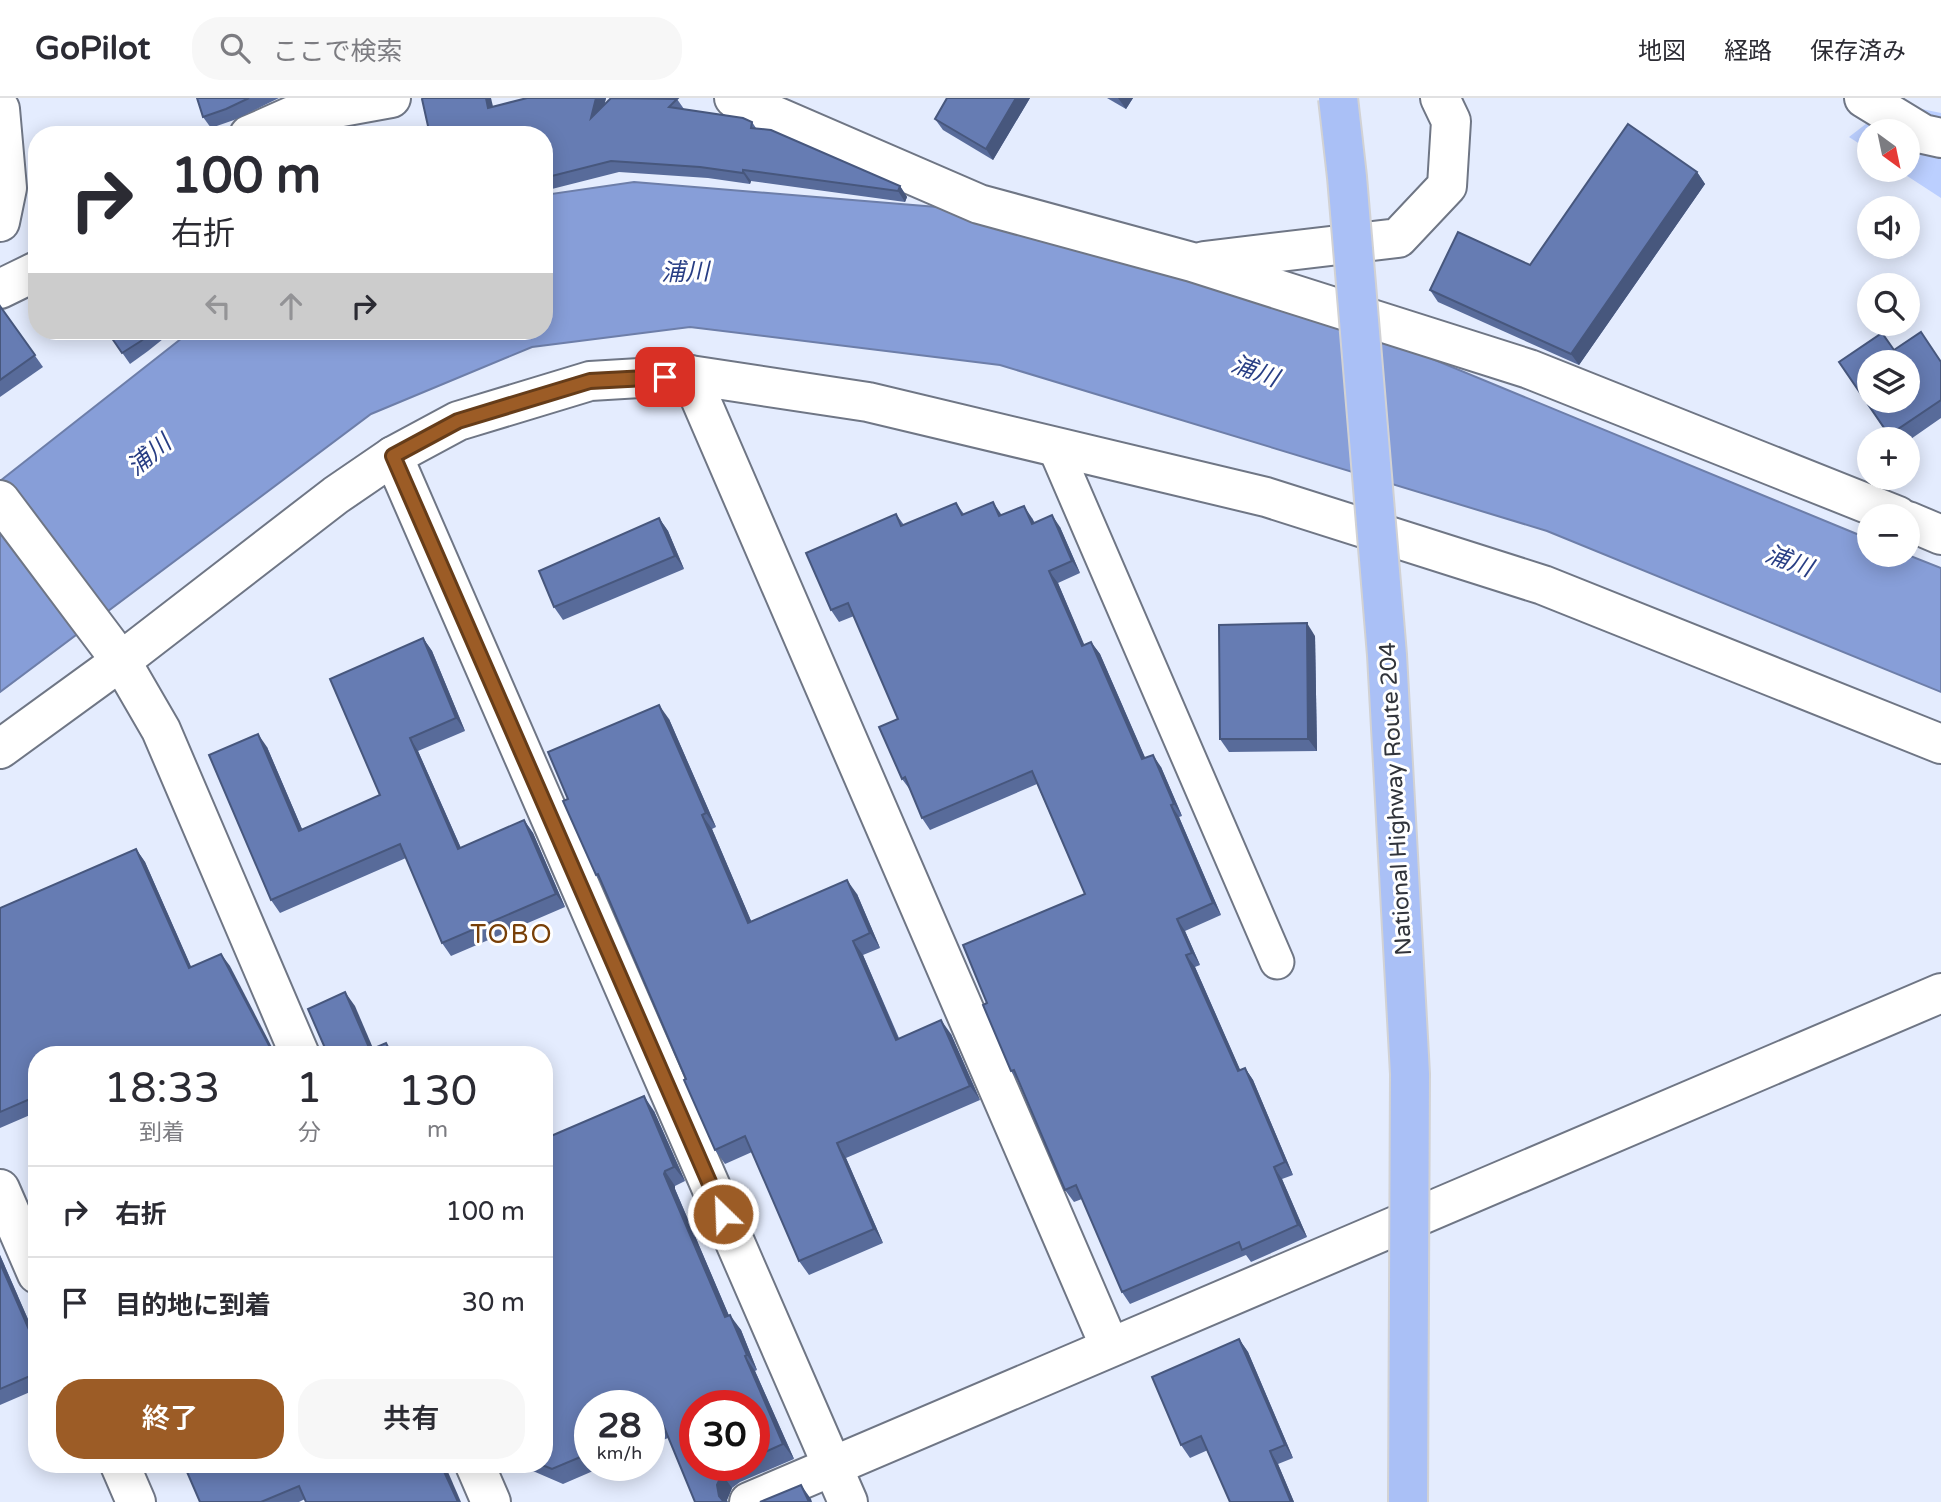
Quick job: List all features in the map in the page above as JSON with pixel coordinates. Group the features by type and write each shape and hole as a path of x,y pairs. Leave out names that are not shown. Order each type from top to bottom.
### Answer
{"highway":[{"name":"National Highway Route 204","path":"1338,98 1387,655 1410,1073 1408,1502"}],"street":[{"path":"734,98 979,204 1192,262 1529,369 1868,504"},
{"path":"1192,262 1398,238 1447,186 1451,121 1440,98"},
{"path":"1864,98 1923,134 1941,138"},
{"path":"269,126 292,116 368,100"},
{"path":"0,110 7,188 0,222"},
{"path":"0,289 28,275"},
{"path":"690,375 1110,1347"},
{"path":"0,749 121,661 336,495 393,456 458,421 590,381 690,375 868,402 1266,497 1543,585 1941,744"},
{"path":"393,456 848,1502"},
{"path":"0,500 121,661 162,730 296,1046"},
{"path":"1920,526 1941,535"},
{"path":"749,1502 1941,992"},
{"path":"0,1189 28,1253"},
{"path":"123,1473 136,1502"},
{"path":"478,1473 491,1502"}],"lane":[{"path":"1054,446 1277,962"}],"shaded area":[{"path":"1893,103 1941,113 1941,198 1916,182 1920,182 1920,119 1872,119"},
{"path":"1857,131 1857,142 1849,137"}],"water":[{"name":"浦川","path":"634,182 937,207 1270,292 1857,534 1857,567 1920,567 1920,560 1941,568 1941,692 1547,531 1000,365 690,327 532,347 371,414 0,692 0,481 180,340 553,340 553,194"}],"building":[{"path":"197,98 249,98 203,117"},
{"path":"486,98 488,108 527,98 596,98 591,118 611,98 677,99 669,107 743,118 752,122 751,128 771,130 900,186 898,191 743,170 743,173 611,161 553,176 553,126 428,126 422,99"},
{"path":"947,98 1016,98 986,149 935,119"},
{"path":"1628,124 1697,172 1571,354 1430,290 1458,232 1530,265"},
{"path":"0,306 35,355 0,380"},
{"path":"1921,332 1941,362 1941,400 1901,427 1884,427 1874,413 1920,413 1920,350 1894,350 1915,336 1920,336"},
{"path":"1878,336 1884,336 1894,350 1857,350 1857,388 1839,362"},
{"path":"113,340 142,340 141,341 122,353"},
{"path":"993,502 999,516 1024,506 1032,524 1052,515 1072,561 1049,571 1082,646 1091,642 1142,759 1153,755 1174,804 1171,805 1213,903 1177,919 1192,953 1186,955 1238,1071 1245,1068 1285,1162 1274,1167 1298,1225 1242,1250 1239,1242 1122,1292 1076,1185 1065,1190 983,1005 987,1003 963,945 1085,894 1032,771 922,818 905,777 902,779 879,727 898,719 848,603 831,610 806,553 896,514 901,526 956,503 962,515"},
{"path":"659,518 675,556 554,607 539,571"},
{"path":"1307,623 1308,739 1220,739 1219,625"},
{"path":"423,638 456,718 410,738 458,849 524,820 556,894 442,943 400,844 271,900 209,755 258,734 299,831 380,795 330,679"},
{"path":"659,705 706,813 702,815 748,923 847,880 870,933 853,941 896,1040 941,1020 970,1086 837,1143 874,1229 799,1261 745,1136 715,1150 598,874 596,875 563,801 568,799 548,752"},
{"path":"136,849 189,968 221,954 269,1046 28,1046 28,1100 0,1112 0,908"},
{"path":"345,992 368,1046 324,1046 308,1009"},
{"path":"644,1096 674,1167 664,1174 725,1317 730,1315 760,1390 679,1390 679,1463 665,1429 665,1390 574,1390 574,1460 553,1469 553,1135"},
{"path":"0,1263 28,1327 28,1377 0,1389"},
{"path":"1239,1339 1285,1445 1270,1451 1291,1502 1230,1502 1201,1436 1181,1445 1152,1377"},
{"path":"770,1414 783,1444 770,1450"},
{"path":"187,1473 445,1473 458,1502 306,1502 299,1486 261,1502 200,1502"},
{"path":"686,1481 719,1481 719,1496 724,1502 695,1502"},
{"path":"801,1485 809,1502 760,1502"}],"district":[{"name":"TOBO","path":"512,934"}],"route":[{"path":"665,377 590,381 458,421 393,456 723,1214"}]}
